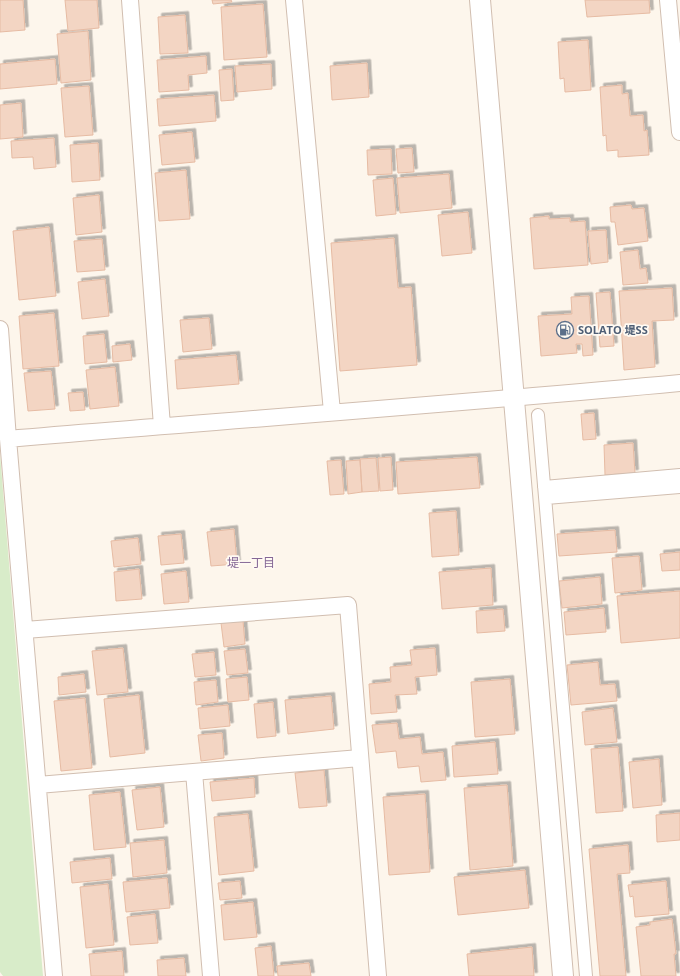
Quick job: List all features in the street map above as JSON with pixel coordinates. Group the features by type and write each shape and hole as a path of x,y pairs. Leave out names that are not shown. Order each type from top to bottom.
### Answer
{"street":[{"path":"130,0 162,426"},
{"path":"294,0 332,412"},
{"path":"480,0 563,976"},
{"path":"672,3 680,132"},
{"path":"0,329 54,976"},
{"path":"8,439 680,383"},
{"path":"538,415 586,976"},
{"path":"545,493 680,475"},
{"path":"545,493 680,487"},
{"path":"25,630 348,605 378,976"},
{"path":"38,786 360,758"},
{"path":"194,772 211,976"}],"green space":[{"path":"0,454 43,976 3,976 0,972"}],"building":[{"path":"0,0 23,0 25,30 0,32"},
{"path":"65,0 97,0 99,28 68,31"},
{"path":"212,0 231,0 232,2 213,4"},
{"path":"585,0 649,0 650,13 587,17"},
{"path":"263,4 267,57 224,60 221,7"},
{"path":"185,15 188,53 160,54 158,17"},
{"path":"88,31 91,80 61,83 57,34"},
{"path":"588,40 591,90 565,92 564,78 560,79 558,42"},
{"path":"206,56 207,73 188,75 189,90 159,92 157,60"},
{"path":"55,59 57,84 0,89 0,64"},
{"path":"367,63 369,97 332,100 330,66"},
{"path":"271,64 272,89 237,92 235,66"},
{"path":"232,69 234,100 221,101 219,70"},
{"path":"622,85 622,94 628,93 630,116 643,115 644,131 647,130 649,155 618,157 618,150 607,151 606,135 603,136 600,87"},
{"path":"89,86 93,135 65,137 61,88"},
{"path":"214,95 216,121 159,126 157,99"},
{"path":"21,103 23,137 0,139 0,105"},
{"path":"192,132 195,162 162,165 159,135"},
{"path":"54,138 56,167 34,169 33,157 12,158 11,141"},
{"path":"98,143 100,180 72,182 70,145"},
{"path":"412,148 414,172 398,173 396,149"},
{"path":"391,149 392,174 368,175 367,150"},
{"path":"186,170 190,219 159,221 155,173"},
{"path":"449,174 452,208 400,213 397,178"},
{"path":"393,178 396,214 376,216 373,180"},
{"path":"99,195 102,232 76,235 73,198"},
{"path":"631,205 632,209 644,208 648,241 618,245 615,222 611,222 610,207"},
{"path":"468,212 472,253 442,256 438,215"},
{"path":"549,216 549,219 570,218 570,222 585,221 588,265 534,269 530,218"},
{"path":"49,227 56,296 19,300 13,231"},
{"path":"606,230 608,262 591,264 588,231"},
{"path":"394,238 398,288 411,287 417,365 340,371 331,243"},
{"path":"102,239 105,270 77,272 74,241"},
{"path":"638,250 640,269 646,268 648,283 623,285 620,252"},
{"path":"105,279 109,316 82,319 78,282"},
{"path":"672,288 674,320 652,321 655,367 624,370 619,291"},
{"path":"610,292 614,346 600,347 596,293"},
{"name":"SOLATO 堤SS","path":"589,296 593,355 583,356 582,344 576,344 577,353 541,356 538,316 572,314 571,297"},
{"path":"54,313 59,366 23,369 19,316"},
{"path":"209,318 212,349 183,352 180,320"},
{"path":"104,334 107,362 85,364 83,336"},
{"path":"130,344 132,360 113,362 112,346"},
{"path":"236,355 239,384 177,389 175,360"},
{"path":"115,367 119,406 90,409 86,370"},
{"path":"51,371 55,409 28,411 24,373"},
{"path":"83,392 85,410 70,411 68,393"},
{"path":"594,413 596,439 583,440 581,414"},
{"path":"633,443 635,473 605,475 604,445"},
{"path":"391,457 393,490 380,491 378,458"},
{"path":"477,457 480,488 398,494 396,462"},
{"path":"376,458 379,491 362,492 360,459"},
{"path":"341,460 344,494 330,495 327,461"},
{"path":"360,460 362,492 348,494 346,461"},
{"path":"456,511 459,555 432,557 429,513"},
{"path":"234,529 237,564 211,566 207,532"},
{"path":"615,530 617,552 559,556 557,534"},
{"path":"181,534 184,563 161,565 158,536"},
{"path":"138,538 141,564 114,567 111,541"},
{"path":"680,552 680,570 662,571 660,554"},
{"path":"639,556 642,590 615,593 612,558"},
{"path":"491,568 493,605 442,609 439,572"},
{"path":"139,569 142,599 116,601 114,572"},
{"path":"186,571 189,602 164,604 161,574"},
{"path":"600,577 602,604 562,608 559,581"},
{"path":"680,591 680,638 621,643 617,596"},
{"path":"604,608 606,632 566,635 564,612"},
{"path":"503,609 505,631 477,633 476,611"},
{"path":"243,621 245,644 224,647 221,623"},
{"path":"123,648 128,692 97,695 92,651"},
{"path":"435,648 437,675 415,677 417,694 395,695 397,712 371,714 369,684 391,682 390,667 412,665 410,650"},
{"path":"245,649 248,673 227,675 224,651"},
{"path":"214,652 216,675 195,677 192,654"},
{"path":"598,662 600,685 615,684 617,701 571,705 567,665"},
{"path":"84,674 86,692 59,695 58,677"},
{"path":"247,677 249,700 228,702 226,679"},
{"path":"510,679 515,734 475,737 471,682"},
{"path":"216,680 218,702 196,705 194,682"},
{"path":"139,695 145,753 110,757 104,699"},
{"path":"331,696 334,729 288,734 285,700"},
{"path":"85,698 92,768 61,771 54,701"},
{"path":"273,702 276,736 257,738 254,704"},
{"path":"228,705 230,726 200,729 198,708"},
{"path":"613,708 617,742 585,745 582,712"},
{"path":"397,723 399,739 420,737 422,754 443,752 446,780 421,782 419,766 398,768 396,751 376,753 372,725"},
{"path":"222,733 224,758 201,761 198,735"},
{"path":"495,742 498,774 454,777 452,746"},
{"path":"618,747 623,811 596,813 591,749"},
{"path":"659,759 662,805 633,808 629,762"},
{"path":"324,770 327,806 299,808 295,773"},
{"path":"254,778 255,797 212,801 210,782"},
{"path":"507,785 513,866 470,870 464,788"},
{"path":"160,787 164,827 137,830 132,790"},
{"path":"120,792 126,847 94,850 89,795"},
{"path":"425,794 430,872 389,875 383,797"},
{"path":"680,813 680,840 657,842 656,815"},
{"path":"248,814 254,871 219,875 214,817"},
{"path":"164,840 167,873 133,877 130,843"},
{"path":"628,845 630,873 617,874 626,976 600,976 589,849"},
{"path":"110,858 112,879 72,883 70,862"},
{"path":"525,870 529,908 458,915 454,877"},
{"path":"167,878 170,908 126,912 123,882"},
{"path":"240,881 242,898 220,900 218,883"},
{"path":"666,881 669,914 635,917 633,896 630,897 628,885"},
{"path":"108,884 114,945 86,948 80,887"},
{"path":"253,902 257,937 224,940 221,905"},
{"path":"155,914 158,943 130,945 127,917"},
{"path":"672,919 676,954 674,954 676,976 641,976 636,927 650,925 650,922"},
{"path":"271,946 274,976 258,976 255,948"},
{"path":"532,947 534,976 469,976 467,954"},
{"path":"122,951 124,976 91,976 89,954"},
{"path":"184,958 186,976 158,976 157,960"},
{"path":"309,963 311,976 278,976 277,966"}],"place":[{"name":"SOLATO 堤SS","path":"565,330"}],"district":[{"name":"堤一丁目","path":"251,563"}]}
